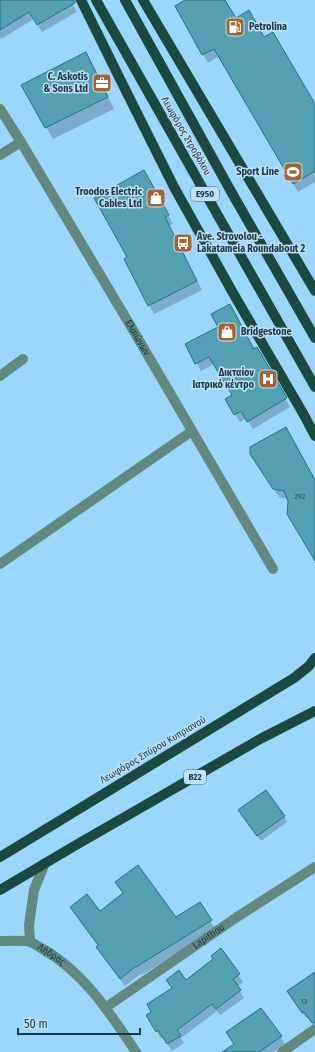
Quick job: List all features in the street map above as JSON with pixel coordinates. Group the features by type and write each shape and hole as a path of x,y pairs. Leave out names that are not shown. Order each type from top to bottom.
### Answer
{"main road":[{"name":"E950","path":"81,0 174,187 315,436"},
{"name":"Λεωφόρος Στροβόλου","path":"96,0 315,387"},
{"name":"Λεωφόρος Στροβόλου","path":"125,0 233,195 315,338"},
{"path":"143,0 315,291"},
{"name":"Λεωφόρος Σπύρου Κυπριανού","path":"0,857 294,678 309,666 315,658"},
{"name":"B22","path":"0,890 262,738 315,711"}],"street":[{"name":"Ελαιώνων","path":"0,109 21,142 273,569"},
{"path":"0,155 21,142"},
{"path":"0,376 23,359"},
{"path":"0,563 192,431"},
{"path":"30,942 29,925 34,890 45,863"},
{"name":"Lapithou","path":"105,1008 237,917 315,867"},
{"name":"Λήδρας","path":"0,941 30,942 53,955 76,974 91,990 116,1022 136,1052"},
{"path":"282,1052 315,1029"}],"building":[{"path":"0,0 75,0 75,3 37,25 29,12 0,30"},
{"path":"185,0 225,0 236,18 249,10 264,37 273,32 315,104 315,171 293,184 214,49 202,55 175,6"},
{"path":"86,52 108,97 45,128 21,85"},
{"path":"144,170 169,215 165,217 197,281 148,306 124,259 127,257 94,198"},
{"path":"230,304 254,349 257,347 287,398 247,422 241,411 234,415 225,399 232,395 209,357 195,364 185,344 218,327 211,314"},
{"path":"286,427 315,480 315,561 287,514 288,501 284,491 273,489 250,454 250,447"},
{"path":"266,790 285,816 257,836 238,810"},
{"path":"138,865 176,917 200,902 212,920 136,966 120,979 96,947 98,945 70,907 87,894 100,911 123,893 115,882"},
{"path":"221,948 240,974 233,979 241,990 216,1009 212,1004 177,1030 181,1036 167,1044 158,1030 156,1032 146,1015 151,1012 147,1004 172,988 166,980 179,970 186,980 213,959 211,956"},
{"path":"315,972 315,1023 312,1023 304,1012 302,1013 287,991"},
{"path":"261,1008 282,1036 259,1052 222,1052 234,1044 226,1032"}],"place":[{"name":"Petrolina","path":"235,27"},
{"name":"C. Askotis & Sons Ltd","path":"102,83"},
{"name":"Sport Line","path":"293,172"},
{"name":"Troodos Electric Cables Ltd","path":"156,198"},
{"name":"Ave. Strovolou - Lakatameia Roundabout 2","path":"183,243"},
{"name":"Bridgestone","path":"227,332"},
{"name":"Δικταίον Ιατρικό κέντρο","path":"268,379"}]}
